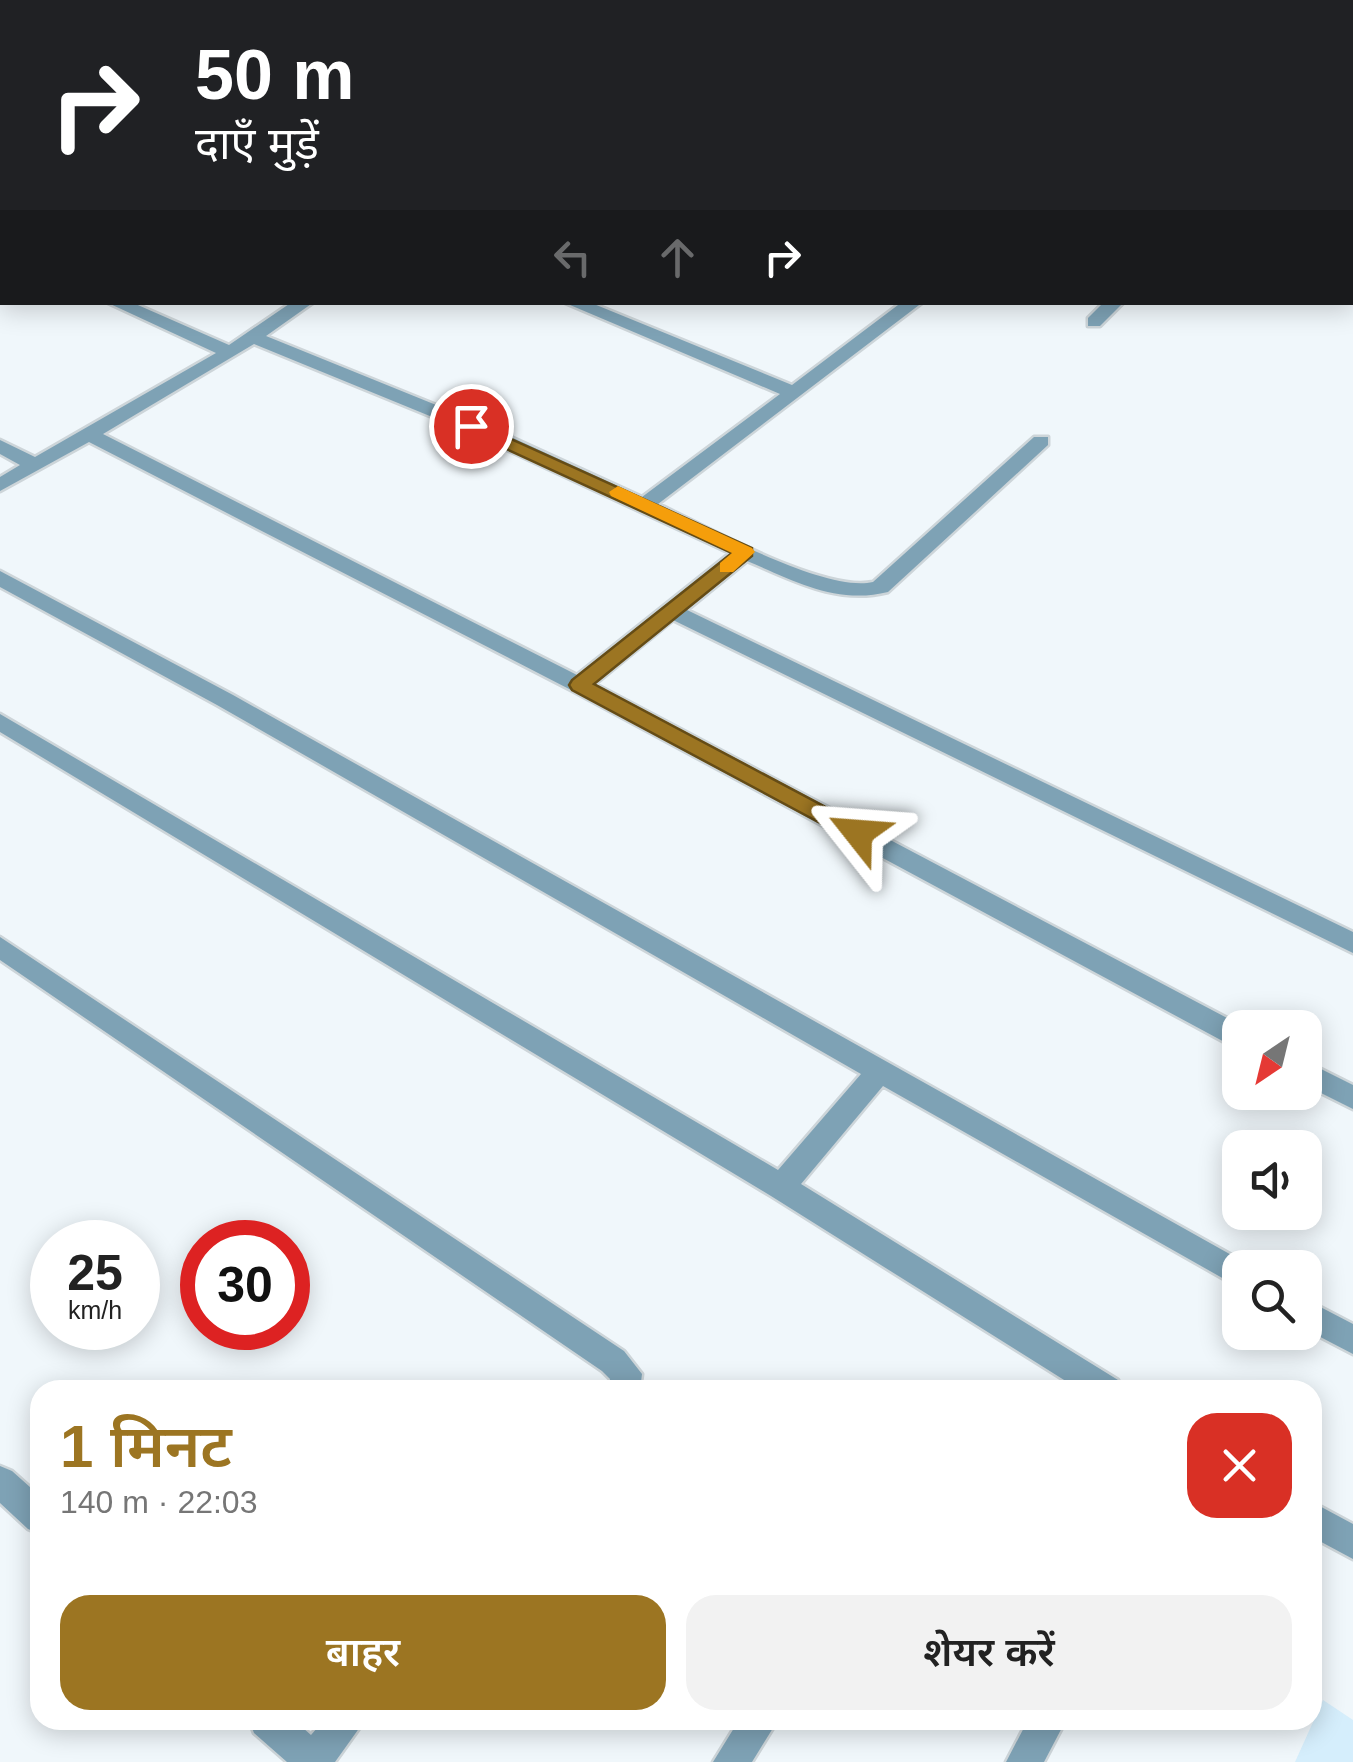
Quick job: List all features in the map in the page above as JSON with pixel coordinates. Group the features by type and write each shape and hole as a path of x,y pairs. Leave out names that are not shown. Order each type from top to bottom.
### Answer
{"street":[{"path":"122,305 230,352"},
{"path":"0,485 230,352 300,305"},
{"path":"579,305 794,393"},
{"path":"646,504 910,305"},
{"path":"1094,322 1112,305"},
{"path":"250,336 471,426 746,552 844,590 864,593 880,587 1041,441"},
{"path":"89,434 580,685 1222,1027"},
{"path":"0,446 35,465"},
{"path":"580,685 746,552"},
{"path":"0,578 882,1070 1222,1265"},
{"path":"672,611 1353,942"},
{"path":"0,722 782,1187 1091,1380"},
{"path":"0,946 613,1362 626,1374 625,1380"},
{"path":"782,1187 882,1070"},
{"path":"1322,1081 1353,1098"},
{"path":"1322,1322 1353,1340"},
{"path":"0,1482 30,1509"},
{"path":"1322,1524 1353,1543"},
{"path":"278,1730 313,1762 339,1730"},
{"path":"731,1762 753,1730"},
{"path":"1024,1762 1042,1730"}],"shaded area":[{"path":"1322,1702 1353,1720 1353,1762 1295,1762 1309,1730 1322,1730"}],"slow traffic":[{"path":"618,492 746,552 726,568"}],"route":[{"path":"471,426 746,552 580,685 858,833"}]}
